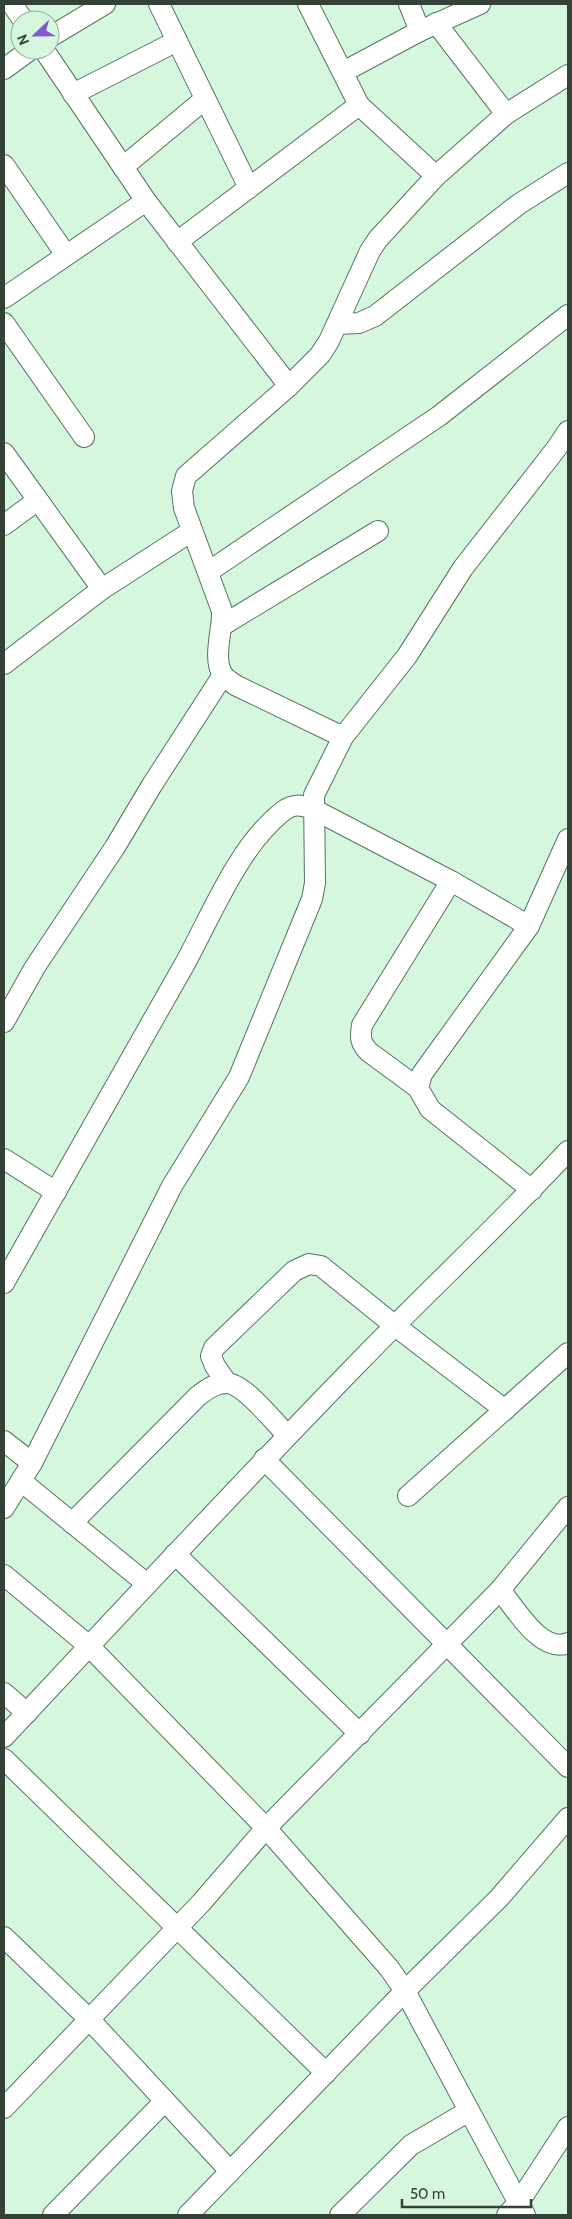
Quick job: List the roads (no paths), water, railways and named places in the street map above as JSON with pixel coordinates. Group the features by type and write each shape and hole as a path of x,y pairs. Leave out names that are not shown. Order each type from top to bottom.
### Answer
{"street":[{"path":"60,31 105,4"},
{"path":"159,4 249,188"},
{"path":"308,4 359,105 436,176"},
{"path":"409,4 506,114"},
{"path":"343,72 428,27 480,4"},
{"path":"73,94 177,41"},
{"path":"4,69 16,60"},
{"path":"51,60 146,201 290,386"},
{"path":"343,737 235,685 223,675 217,659 223,625 222,611 184,508 182,491 186,476 290,386 320,355 337,324 374,245 436,176 506,114 568,75"},
{"path":"123,167 206,99"},
{"path":"177,242 359,105"},
{"path":"337,324 359,323 375,316 520,204 568,173"},
{"path":"7,176 66,255"},
{"path":"4,298 146,201"},
{"path":"208,572 445,412 568,315"},
{"path":"4,323 84,437"},
{"path":"4,1508 32,1463 172,1186 239,1077 312,898 315,883 314,795 343,737 407,656 463,568 568,431"},
{"path":"4,453 102,589"},
{"path":"4,525 38,500"},
{"path":"4,664 102,589 192,531"},
{"path":"223,625 378,531"},
{"path":"4,1022 36,967 115,847 152,785 223,675"},
{"path":"4,1283 240,860 281,813 290,806 298,804 313,809 450,881 529,926"},
{"path":"418,1088 422,1074 529,926 568,839"},
{"path":"450,881 362,1025 360,1037 363,1046 369,1052 418,1088 430,1108 532,1190"},
{"path":"4,1737 287,1435 532,1190 568,1151"},
{"path":"4,1159 56,1192"},
{"path":"287,1435 242,1390 227,1383 214,1366 211,1356 214,1348 294,1271 309,1264 321,1266 394,1326 505,1410"},
{"path":"408,1496 568,1352"},
{"path":"72,1522 198,1396 211,1386 227,1383"},
{"path":"4,1441 32,1463"},
{"path":"264,1459 568,1767"},
{"path":"21,1481 147,1584"},
{"path":"4,2108 88,2018 178,1927 266,1828 500,1590 568,1507"},
{"path":"175,1554 360,1734"},
{"path":"4,1576 89,1646 266,1828 389,1968 404,1991 469,2111 517,2211"},
{"path":"500,1590 538,1637 551,1645 560,1646 568,1643"},
{"path":"4,1693 26,1713"},
{"path":"4,1760 178,1927 326,2073"},
{"path":"198,2212 230,2171 404,1991 499,1898 568,1818"},
{"path":"4,1937 88,2018 230,2171"},
{"path":"53,2215 165,2101"},
{"path":"340,2215 411,2145 469,2111"},
{"path":"517,2211 568,2127"}]}
